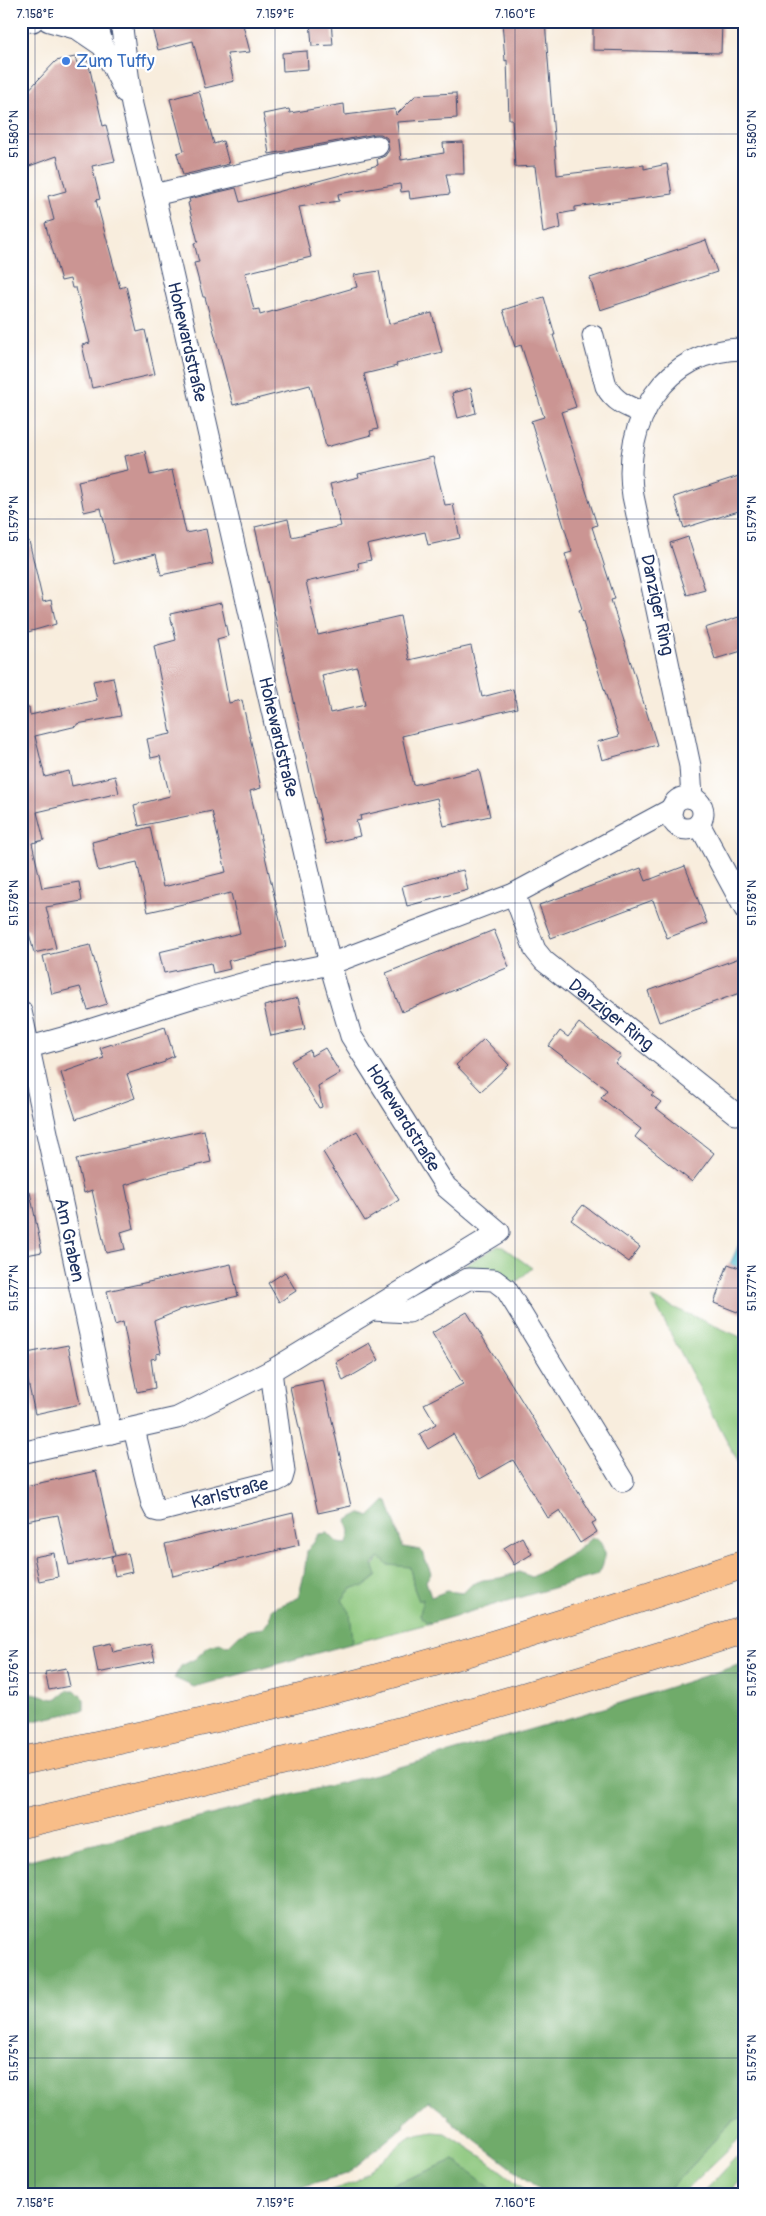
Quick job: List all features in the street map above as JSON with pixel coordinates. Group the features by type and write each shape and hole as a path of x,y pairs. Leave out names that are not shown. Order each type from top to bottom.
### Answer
{"highway":[{"path":"21,1761 160,1732 410,1669 671,1589 745,1564"},
{"path":"21,1824 164,1792 454,1718 745,1629"}],"street":[{"path":"21,22 33,21"},
{"name":"Hohewardstraße","path":"49,21 78,29 103,46"},
{"name":"Hohewardstraße","path":"96,21 103,46 132,105"},
{"name":"Hohewardstraße","path":"121,21 132,105 330,964 351,1036 446,1187 499,1232 372,1310"},
{"path":"154,195 275,166 377,146"},
{"path":"593,336 609,393 615,400 644,413"},
{"name":"Danziger Ring","path":"745,349 710,353 684,365 671,374 639,422 633,446 631,486 690,766 692,798 700,804 703,814 699,824 745,909"},
{"path":"692,798 677,800 672,809 672,820 679,827 690,829 699,824"},
{"path":"30,1046 267,977 330,964 514,894 672,809"},
{"name":"Danziger Ring","path":"514,894 535,950 544,961 736,1114"},
{"name":"Am Graben","path":"21,1011 30,1046 77,1279 111,1433"},
{"path":"21,1452 134,1429 177,1418 271,1371 372,1310 409,1312 468,1279 494,1280 506,1289 623,1481"},
{"name":"Karlstraße","path":"134,1429 155,1510 159,1511 276,1481 282,1478 284,1471 271,1371"}],"green space":[{"path":"498,1246 503,1247 532,1268 512,1286 499,1272 483,1268 415,1302 412,1297"},
{"path":"652,1298 745,1339 745,1475"},
{"path":"385,1501 388,1502 403,1547 421,1550 431,1573 426,1581 431,1597 447,1591 463,1593 472,1584 519,1572 532,1577 575,1552 590,1539 597,1538 603,1547 603,1566 598,1575 431,1623 425,1621 420,1615 423,1599 419,1601 414,1588 410,1567 388,1565 380,1558 373,1564 377,1576 364,1587 351,1589 342,1600 350,1612 353,1641 350,1644 194,1687 174,1678 181,1666 195,1659 209,1646 220,1643 228,1646 239,1635 249,1630 263,1628 270,1620 272,1609 298,1598 304,1575 307,1551 319,1534 328,1533 338,1543 347,1544 350,1532 347,1520 361,1513 369,1517"},
{"path":"380,1558 410,1567 414,1588 419,1600 423,1598 424,1604 420,1615 425,1621 431,1623 350,1644 350,1621 342,1600 349,1591 357,1586"},
{"path":"745,1663 745,2117 733,2120 664,2195 547,2195 448,2119 449,2117 429,2101 403,2124 404,2126 347,2174 303,2186 246,2195 21,2195 21,1862 380,1773 614,1705"},
{"path":"68,1690 75,1690 84,1699 84,1710 21,1724 21,1702 26,1693 36,1693 55,1699"},
{"path":"745,2117 745,2133 681,2195 664,2195 733,2120"},
{"path":"433,2132 446,2133 483,2157 532,2195 500,2195 454,2160 375,2192 361,2195 319,2195 355,2182 411,2136"},
{"path":"745,2151 745,2174 727,2195 700,2195 734,2159"},
{"path":"454,2160 500,2195 361,2195 375,2192"}],"water":[{"path":"745,1233 745,1270 730,1264"}],"building":[{"path":"150,21 242,21 250,52 227,54 234,81 205,88 193,41 158,50"},
{"path":"310,21 331,21 333,45 312,46"},
{"path":"502,21 545,21 557,175 644,165 644,169 667,164 672,194 575,207 575,211 559,214 561,228 543,233 535,166 515,167 512,119 509,119 507,60 505,61"},
{"path":"593,21 722,21 721,53 593,50"},
{"path":"307,51 308,69 283,71 282,53"},
{"path":"75,57 77,63 88,61 103,126 106,125 115,161 92,166 100,199 96,200 120,288 126,286 137,332 145,330 155,374 92,388 82,345 90,343 76,288 72,288 70,279 61,281 45,223 54,220 48,196 66,191 57,156 21,169 21,98 56,61"},
{"path":"199,91 214,144 223,141 229,164 183,175 177,153 184,151 170,99"},
{"path":"456,93 457,118 397,122 401,160 444,153 443,143 463,142 464,174 446,174 450,194 410,199 409,191 401,192 400,184 338,194 339,201 299,207 311,257 245,273 254,310 259,309 260,315 357,287 354,275 379,271 389,324 432,313 442,352 364,374 378,429 370,431 371,435 326,447 310,385 233,405 205,297 203,297 194,263 199,262 194,243 198,242 188,203 190,202 189,199 236,188 240,202 378,165 377,159 385,156 389,150 387,138 381,134 375,134 269,154 263,114 289,109 290,113 344,104 345,115 395,109 396,115 416,95"},
{"path":"706,240 717,272 600,310 590,278"},
{"path":"544,297 555,335 553,335 576,407 561,412 597,525 592,527 615,599 611,600 657,745 602,760 597,742 619,736 579,610 582,609 565,554 572,552 531,421 544,417 521,345 515,347 503,310"},
{"path":"471,388 476,413 458,418 452,393"},
{"path":"145,451 150,475 172,470 186,533 206,529 213,564 161,575 156,554 114,564 101,508 84,512 78,481 128,470 125,456"},
{"path":"433,457 445,505 453,504 460,538 428,545 425,532 367,545 371,560 358,563 359,570 306,582 318,635 400,616 409,660 471,646 482,697 513,689 517,708 402,736 413,785 479,770 490,816 444,826 437,798 360,816 361,820 356,821 360,836 326,844 255,527 288,519 292,537 341,526 330,484 359,477 358,474","holes":["357,667 365,705 330,713 322,675"]},
{"path":"745,474 745,509 684,528 674,497"},
{"path":"688,537 705,590 687,595 670,543"},
{"path":"29,541 43,602 51,600 56,624 21,634 21,542"},
{"path":"221,603 228,636 217,639 229,703 242,700 261,788 250,791 286,947 228,961 230,969 213,973 211,963 164,973 159,952 240,933 231,893 148,912 137,862 98,871 92,842 150,827 163,887 226,872 212,811 139,826 134,805 170,796 160,756 151,758 147,739 171,734 154,646 176,640 170,614"},
{"path":"745,615 745,650 715,659 705,628"},
{"path":"113,677 121,716 77,724 77,726 35,736 45,777 69,771 72,786 115,776 119,793 37,812 44,840 32,843 42,888 79,882 82,901 46,907 56,948 34,953 28,929 21,930 21,708 29,707 30,715 97,700 93,681"},
{"path":"685,866 707,923 667,938 653,900 551,938 539,905 641,868 646,881"},
{"path":"463,870 468,890 407,906 402,886"},
{"path":"494,930 509,967 402,1012 386,973"},
{"path":"90,945 107,1004 88,1010 80,987 52,994 43,956"},
{"path":"745,956 745,991 659,1022 648,991"},
{"path":"298,998 305,1029 271,1036 264,1006"},
{"path":"579,1023 621,1056 615,1063 654,1093 651,1095 661,1102 656,1108 714,1153 692,1182 635,1137 641,1129 601,1098 607,1090 549,1046 560,1031 568,1037"},
{"path":"165,1027 174,1056 165,1060 165,1062 127,1074 135,1098 76,1119 61,1073 104,1058 100,1048"},
{"path":"484,1039 509,1065 481,1091 456,1065"},
{"path":"325,1048 340,1073 318,1086 322,1107 319,1108 291,1061 310,1050 311,1056"},
{"path":"204,1130 211,1162 164,1173 125,1185 134,1228 121,1232 125,1249 106,1253 92,1190 84,1193 76,1159"},
{"path":"357,1131 399,1200 365,1221 323,1152"},
{"path":"30,1192 42,1252 21,1256 21,1193"},
{"path":"583,1205 640,1247 629,1262 571,1220"},
{"path":"231,1264 238,1296 178,1310 154,1321 161,1353 156,1354 156,1358 151,1359 155,1388 137,1392 123,1322 115,1325 107,1291"},
{"path":"728,1264 745,1270 745,1315 714,1303"},
{"path":"285,1272 296,1291 279,1302 268,1283"},
{"path":"467,1312 596,1521 592,1523 597,1532 580,1543 560,1510 548,1518 513,1460 480,1479 453,1434 428,1449 419,1434 436,1424 424,1404 463,1384 432,1333"},
{"path":"369,1343 379,1360 343,1381 336,1362"},
{"path":"68,1345 80,1404 35,1414 22,1354"},
{"path":"323,1380 351,1506 318,1513 290,1387"},
{"path":"96,1471 115,1555 69,1565 58,1515 21,1522 21,1487"},
{"path":"293,1513 299,1545 173,1576 165,1544"},
{"path":"522,1537 532,1554 514,1565 504,1548"},
{"path":"54,1553 58,1577 39,1581 34,1557"},
{"path":"128,1553 132,1572 115,1576 111,1557"},
{"path":"111,1643 113,1652 151,1644 155,1661 98,1673 93,1647"},
{"path":"66,1668 70,1686 49,1690 45,1672"}],"place":[{"name":"Zum Tuffy","path":"66,61"}]}
